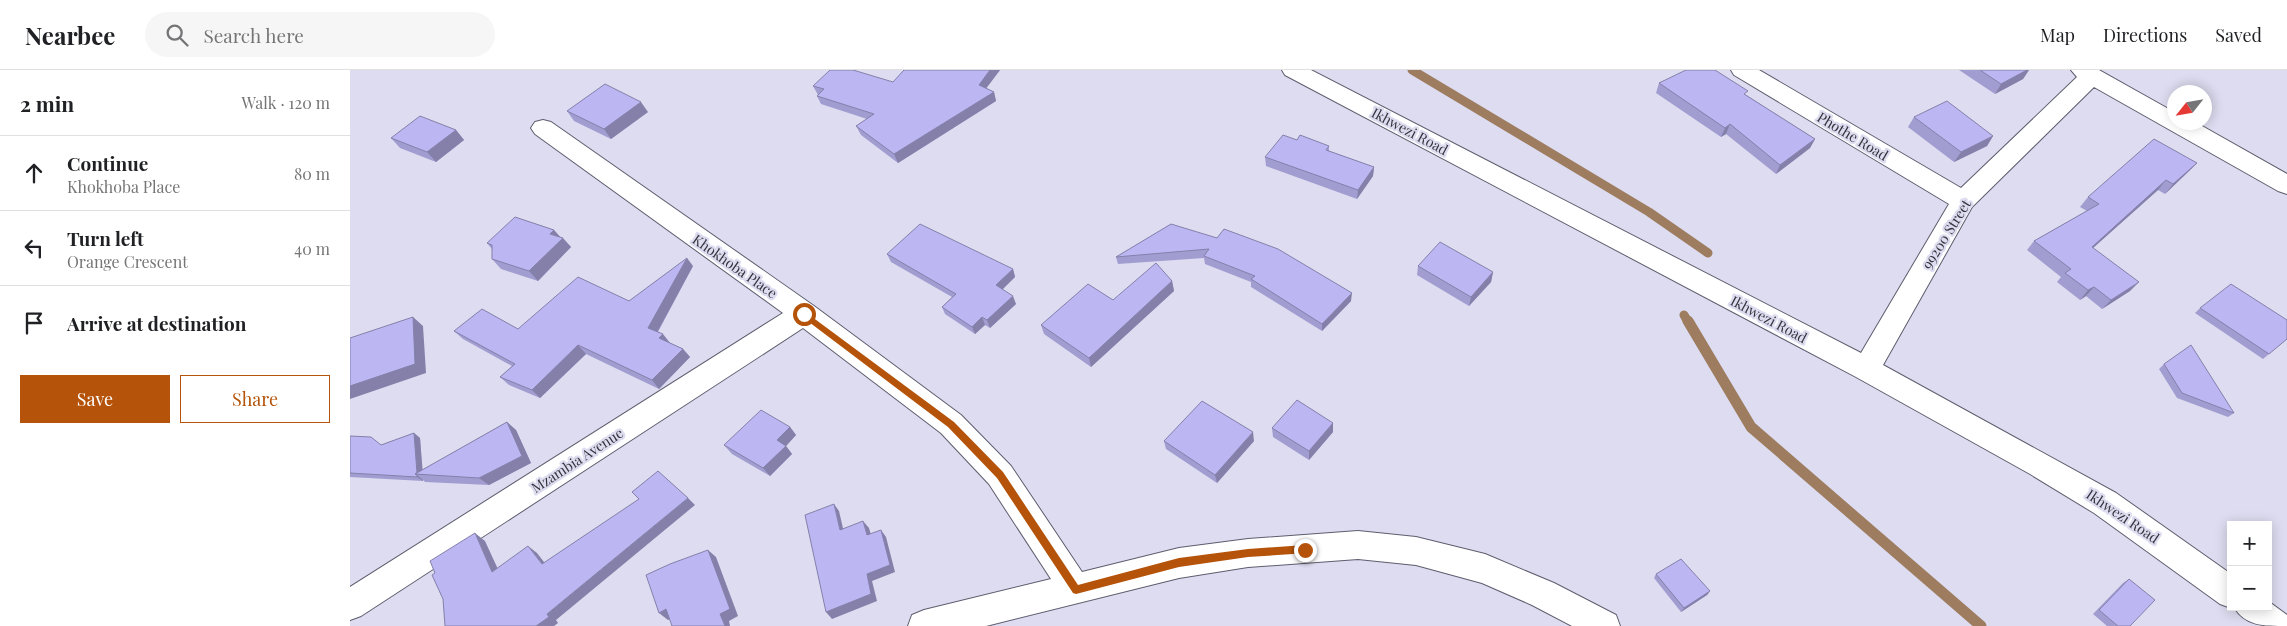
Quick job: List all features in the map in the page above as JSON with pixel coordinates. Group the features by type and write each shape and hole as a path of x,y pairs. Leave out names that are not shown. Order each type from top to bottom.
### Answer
{"street":[{"name":"Ikhwezi Road","path":"1293,70 1866,369 2105,503 2227,589"},
{"name":"Phothe Road","path":"1742,70 1963,201"},
{"name":"99200 Street","path":"1866,369 1963,201 2087,73"},
{"path":"2087,73 2167,118"},
{"name":"Khokhoba Place","path":"543,128 804,314 951,424 1000,475 1076,590"},
{"path":"2189,130 2287,185"},
{"name":"Mzambia Avenue","path":"350,605 804,314"},
{"path":"924,626 1076,590 1179,563 1248,553 1358,544 1416,552 1485,569 1542,594 1604,626"},
{"path":"2255,611 2275,626"}],"building":[{"path":"830,70 853,70 893,82 904,70 990,70 979,85 994,92 894,154 856,126 874,114 817,96 824,89 813,86"},
{"path":"1686,70 1715,70 1748,91 1744,94 1815,139 1780,165 1730,124 1725,128 1659,83"},
{"path":"1980,70 2027,70 2001,84"},
{"path":"605,84 641,102 604,129 567,111"},
{"path":"1947,101 1993,136 1961,152 1914,117"},
{"path":"420,116 456,130 427,152 391,138"},
{"path":"1283,135 1297,140 1300,135 1329,146 1326,150 1374,167 1358,190 1265,157"},
{"path":"2154,139 2197,163 2173,184 2166,180 2092,247 2139,282 2111,300 2094,287 2088,290 2065,273 2071,269 2034,241 2099,204 2088,197"},
{"path":"515,217 554,230 550,234 563,238 529,271 492,259 492,245 487,243"},
{"path":"920,224 1013,269 996,285 1013,296 987,320 982,317 972,327 942,307 956,294 887,254"},
{"path":"1171,224 1217,238 1224,229 1278,249 1352,293 1322,324 1251,279 1255,276 1204,256 1209,249 1116,257"},
{"path":"1440,242 1493,272 1471,297 1418,266"},
{"path":"687,258 648,328 663,334 659,338 683,349 652,380 578,345 532,390 500,377 515,364 454,331 482,309 518,329 578,277 629,301"},
{"path":"1156,263 1172,281 1089,358 1041,325 1088,284 1113,300"},
{"path":"2231,284 2287,320 2287,339 2269,354 2200,308"},
{"path":"413,317 415,364 350,386 350,338"},
{"path":"2191,345 2234,413 2182,393 2164,364"},
{"path":"1297,400 1333,423 1309,451 1272,428"},
{"path":"1202,401 1253,432 1215,475 1164,441"},
{"path":"761,410 790,427 777,440 786,446 763,468 724,445"},
{"path":"507,422 522,456 479,478 415,474"},
{"path":"414,433 417,473 415,474 417,477 350,473 350,436 371,437 381,445"},
{"path":"658,471 688,498 547,614 549,617 536,626 445,626 443,599 432,575 435,573 430,561 475,533 492,572 528,546 542,564 639,499 632,492"},
{"path":"834,504 840,530 863,521 867,535 881,530 890,565 867,574 871,594 826,612 805,515"},
{"path":"708,550 730,609 720,614 725,626 672,626 666,609 659,613 646,575"},
{"path":"1681,559 1710,591 1684,608 1656,574"},
{"path":"2129,579 2155,600 2130,626 2118,626 2099,610"}],"waterway":[{"path":"1412,70 1649,212 1708,253"},
{"path":"1684,315 1688,322"},
{"path":"1688,321 1751,427 1981,626"}],"route":[{"path":"804,314 951,424 1000,475 1076,590 1179,563 1248,553 1305,550"}]}
